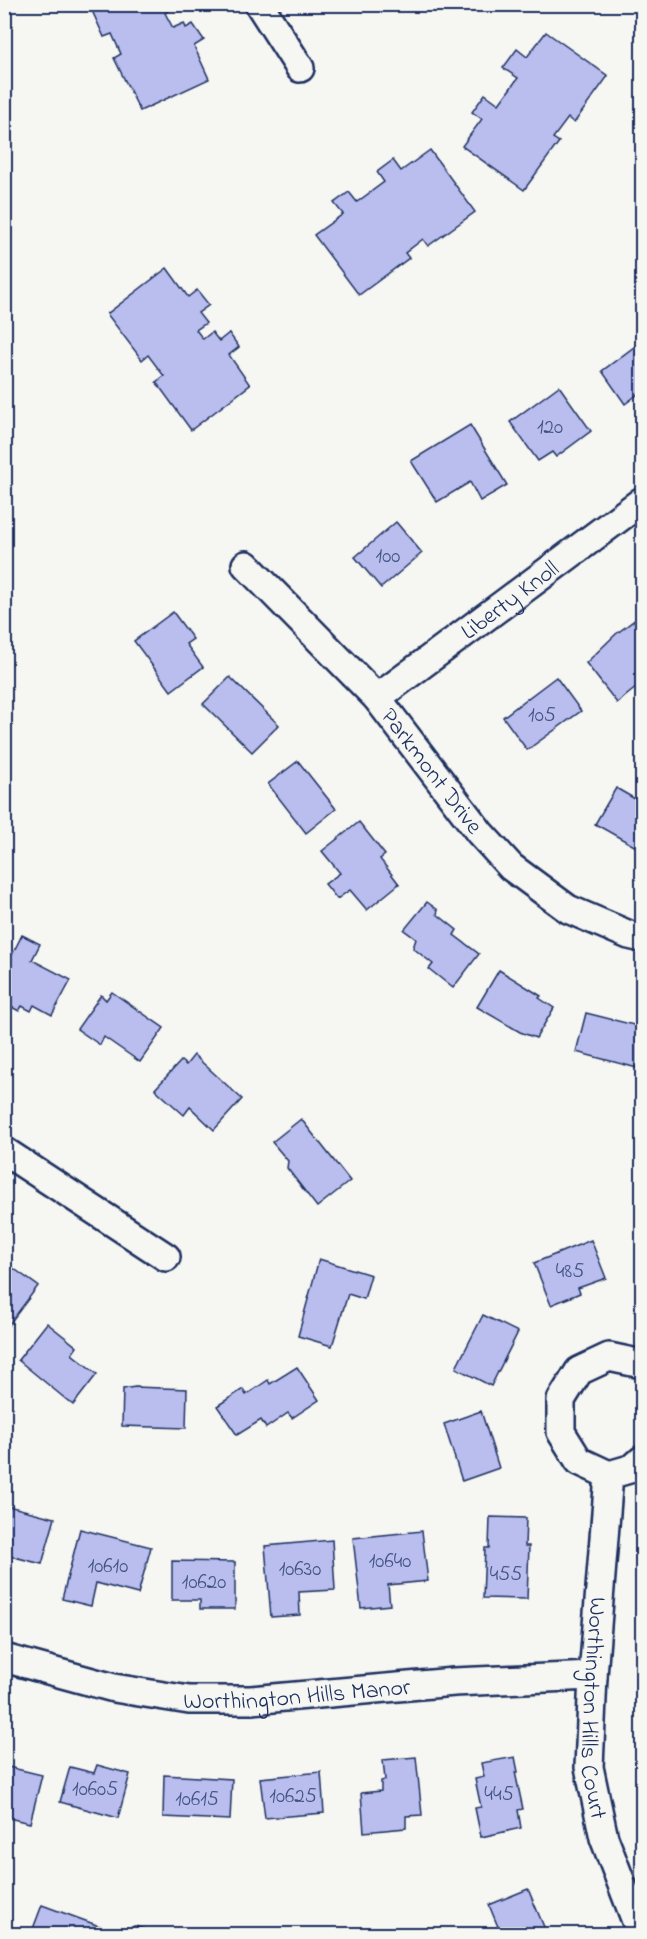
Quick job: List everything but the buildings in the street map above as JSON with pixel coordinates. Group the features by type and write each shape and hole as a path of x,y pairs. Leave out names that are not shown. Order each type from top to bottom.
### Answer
{"street":[{"path":"259,4 300,68"},
{"name":"Liberty Knoll","path":"376,698 642,501"},
{"name":"Parkmont Drive","path":"246,565 376,698 480,833 511,867 568,909 629,935 642,938"},
{"path":"4,1151 166,1257"},
{"path":"642,1364 609,1358 579,1371 561,1400 561,1432 579,1461 609,1475 633,1468 642,1460"},
{"name":"Worthington Hills Court","path":"609,1475 593,1676 589,1767 604,1838 641,1935"},
{"name":"Worthington Hills Manor","path":"4,1658 114,1688 189,1700 250,1700 454,1682 593,1676"}]}
